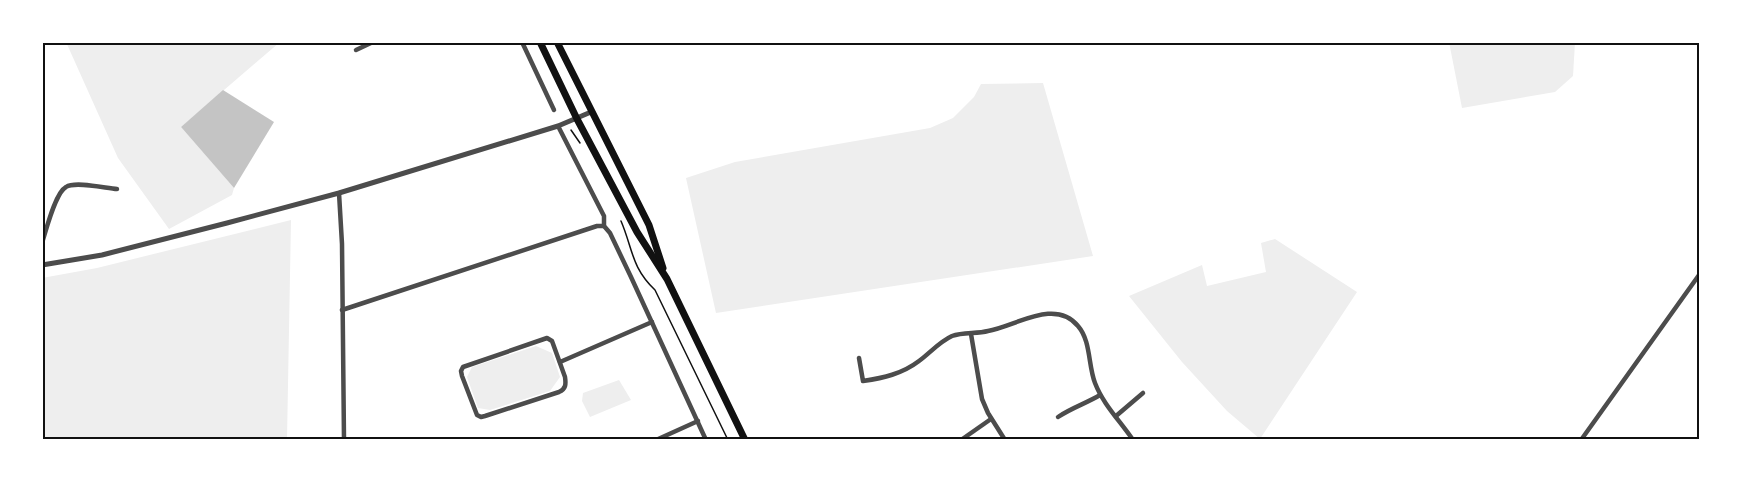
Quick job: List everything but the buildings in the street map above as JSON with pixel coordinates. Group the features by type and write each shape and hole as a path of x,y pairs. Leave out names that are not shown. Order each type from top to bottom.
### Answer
{"main road":[{"path":"540,42 577,119 637,232 667,279 745,440"},
{"path":"557,42 649,225 667,279"}],"street":[{"path":"356,50 373,42"},
{"path":"522,42 554,110"},
{"path":"42,265 102,255 339,193 558,126 591,112"},
{"path":"558,126 604,216 604,226 613,239 706,440"},
{"path":"42,243 60,192 65,187 81,185 117,189"},
{"path":"339,193 342,244 344,440"},
{"path":"342,310 597,226 604,226"},
{"path":"1581,440 1699,275"},
{"path":"859,358 863,381 878,379 900,373 956,335 997,329 1040,315 1053,313 1065,316 1077,324 1081,330 1091,373 1101,395 1133,440"},
{"path":"560,362 652,322"},
{"path":"971,334 984,405 1005,440"},
{"path":"547,338 552,341 560,362 566,382 562,391 481,417 475,411 461,372 463,367 469,364 547,338"},
{"path":"1116,416 1143,393"},
{"path":"1058,417 1101,395"},
{"path":"961,440 991,419"},
{"path":"656,440 698,421"}],"path":[{"path":"574,136 583,148"},
{"path":"618,214 627,235 630,252 642,278 655,290 728,440"}],"shaded area":[{"path":"66,42 280,42 181,127 234,188 232,195 169,229 118,158"},
{"path":"1449,42 1575,42 1573,76 1555,92 1462,108"},
{"path":"1043,83 1093,256 716,313 686,178 735,162 930,128 953,118 974,97 981,84"},
{"path":"291,220 287,440 42,440 42,278 97,268"},
{"path":"1275,239 1357,292 1260,439 1227,411 1182,362 1129,296 1202,265 1207,286 1266,272 1261,243"},
{"path":"536,346 552,353 560,377 550,391 490,410 478,408 467,377 472,367"},
{"path":"619,380 631,400 590,417 582,401 583,393"}]}
